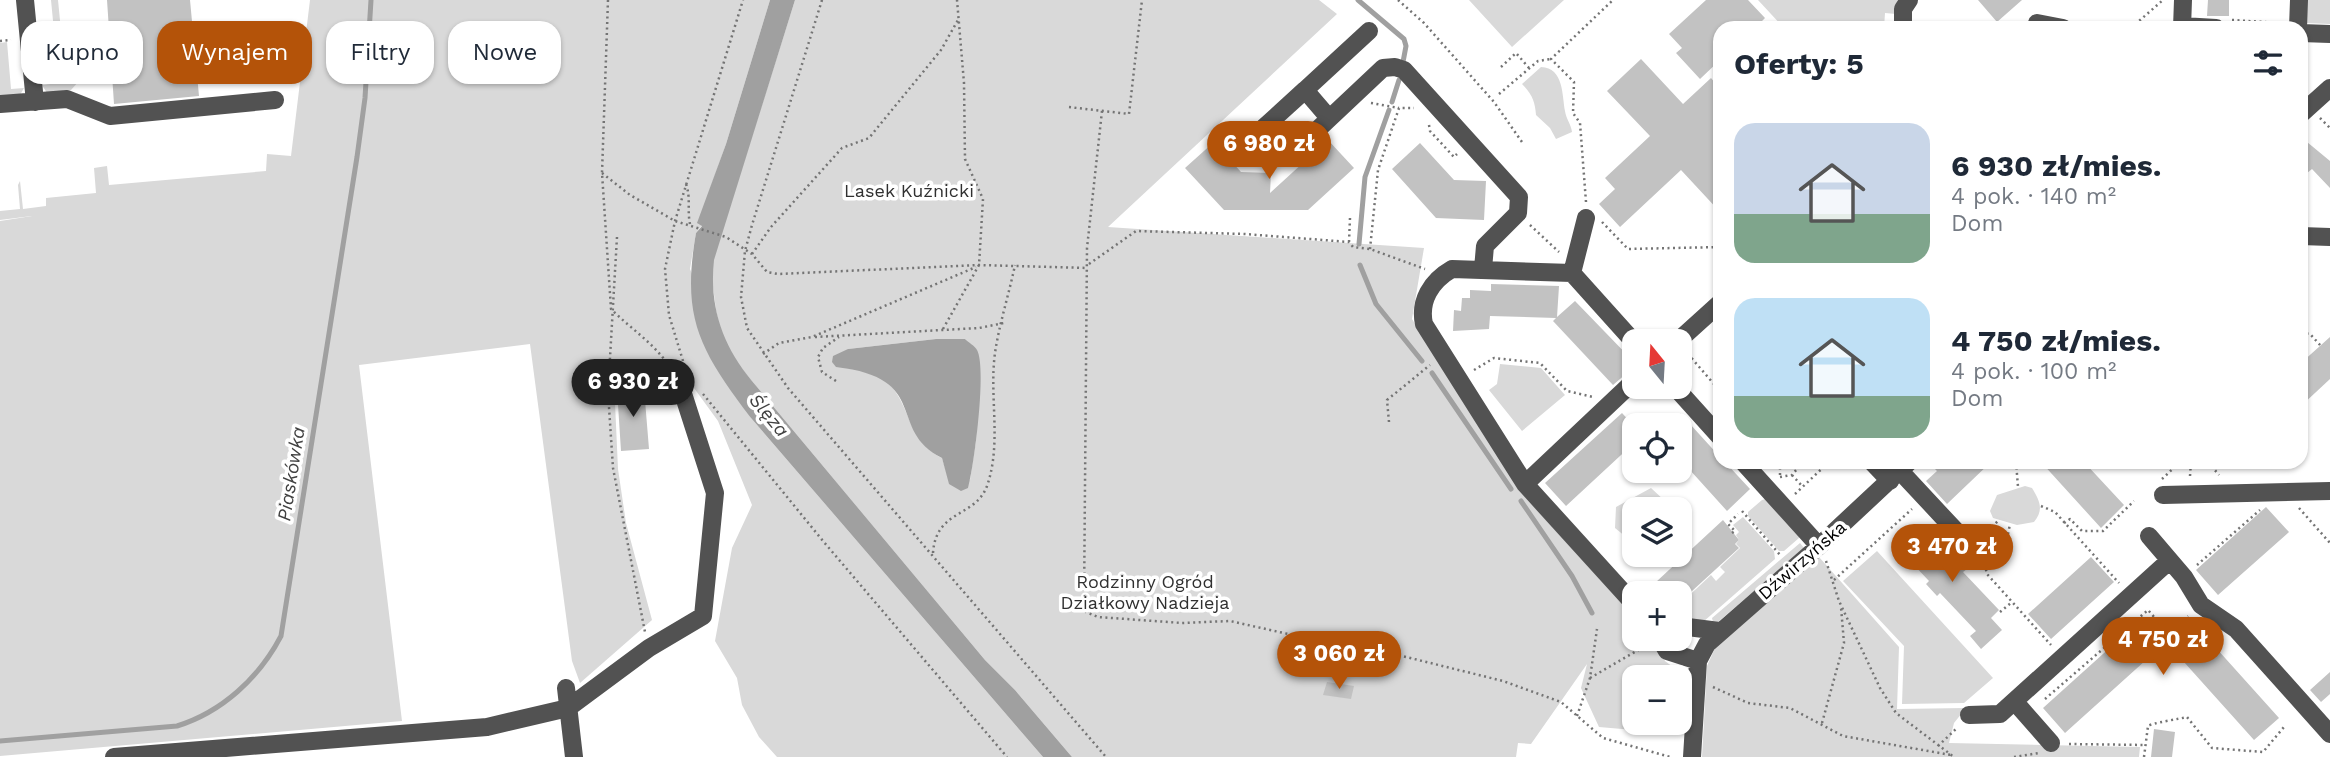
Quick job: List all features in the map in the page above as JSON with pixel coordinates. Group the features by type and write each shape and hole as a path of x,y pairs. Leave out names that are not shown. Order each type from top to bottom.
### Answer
{"street":[{"path":"25,0 35,102"},
{"path":"1903,21 1903,9 1909,0"},
{"path":"2182,21 2183,0"},
{"path":"2299,0 2299,21"},
{"path":"2308,30 2330,34"},
{"path":"1249,141 1369,32"},
{"path":"1298,148 1384,68 1390,66 1404,71 1517,194 1521,205 1518,214 1486,246 1483,269"},
{"path":"2308,108 2330,88"},
{"path":"1306,90 1329,118"},
{"path":"0,104 67,99 110,116 275,100"},
{"path":"1573,270 1582,223 1589,215"},
{"path":"2308,236 2330,237"},
{"path":"1622,591 1525,484 1424,324 1421,310 1425,296 1442,275 1452,270 1573,270 1623,329"},
{"path":"1692,330 1713,310"},
{"path":"114,757 379,729 487,727 568,708 649,648 703,615 715,493 682,372"},
{"path":"1525,484 1622,392"},
{"path":"1686,399 1713,428"},
{"path":"1749,469 1819,546"},
{"path":"1900,471 1955,530"},
{"name":"Dźwirzyńska","path":"1698,661 1707,644 1719,631 1819,546 1900,471"},
{"path":"2159,490 2330,491"},
{"path":"2150,536 2184,577 2201,605 2236,629 2330,734"},
{"path":"1969,715 2000,714 2017,705 2062,658 2169,561"},
{"path":"1692,628 1719,631"},
{"path":"1667,651 1698,661 1692,757"},
{"path":"566,688 574,757"},
{"path":"2017,705 2052,743"}],"path":[{"path":"608,0 602,173 611,309 608,391 613,468 649,648"},
{"path":"682,372 671,324 665,270 675,221 743,0"},
{"path":"822,0 745,251 741,297 744,319 763,354 788,388 1107,757"},
{"path":"943,329 979,265 983,199 965,159 964,83 957,0"},
{"path":"1069,107 1129,114 1142,0"},
{"path":"1398,0 1424,23 1507,117 1522,142"},
{"path":"1499,94 1538,61 1551,59 1613,0"},
{"path":"2139,21 2163,0"},
{"path":"752,254 771,227 842,148 869,138 941,50 959,19"},
{"path":"1501,67 1516,54 1529,68"},
{"path":"1551,59 1574,82 1573,113 1580,122 1589,215 1628,249 1713,247"},
{"path":"1364,98 1373,105 1417,108 1429,97"},
{"path":"1370,250 1378,170 1399,108"},
{"path":"1102,111 1087,248 1086,612 1098,617 1182,623 1230,621 1324,642 1382,651 1503,681 1561,702 1603,738 1670,757"},
{"path":"1429,122 1430,131 1454,157 1464,148"},
{"path":"602,173 630,195 675,221 724,236 752,254 767,272 778,274 979,265 1089,266 1136,231 1245,234 1349,242"},
{"path":"687,184 691,200 688,212 690,224"},
{"path":"1518,214 1573,270"},
{"path":"1350,218 1349,242 1353,247 1370,250 1442,275"},
{"path":"611,309 615,302 617,237"},
{"path":"812,337 979,265"},
{"path":"933,555 934,536 948,521 974,504 987,486 993,456 995,354 1015,265"},
{"path":"611,309 682,372"},
{"path":"763,354 779,343 812,337 979,328 1004,323"},
{"path":"2308,334 2321,346"},
{"path":"836,381 822,372 818,357 823,348 842,336"},
{"path":"1390,422 1387,400 1449,363 1476,370 1494,358 1540,363 1567,391 1605,399 1610,403"},
{"path":"1692,358 1713,383"},
{"path":"697,385 715,412 1007,757"},
{"path":"1780,469 1780,476 1792,475 1797,469"},
{"path":"1783,506 1822,469"},
{"path":"2017,469 2018,486"},
{"path":"2159,490 2175,469"},
{"path":"1792,475 1803,487"},
{"path":"2289,491 2290,499 2330,543"},
{"path":"2064,523 2070,519 2082,531 2103,531 2134,501"},
{"path":"2184,577 2267,504"},
{"path":"2041,506 2056,512 2116,579"},
{"path":"1732,533 1735,531 1728,524 1740,513 1781,556"},
{"path":"1834,581 1903,517"},
{"path":"1998,522 1986,532 1969,535 1964,540 1984,562 1987,573 2062,658"},
{"path":"1984,562 2006,544 2010,524"},
{"path":"1986,532 1993,555"},
{"path":"1819,546 1842,607 1880,688 1896,713 1953,756"},
{"path":"1957,559 1970,547"},
{"path":"2000,612 2012,602"},
{"path":"2017,705 2040,703 2148,610 2168,633 2201,605"},
{"path":"1822,723 1844,643 1842,607"},
{"path":"1577,716 1590,678 1597,629"},
{"path":"1590,678 1637,651"},
{"path":"1697,682 1705,682 1722,693 1748,703 1790,708 1843,736 1953,756"},
{"path":"1938,746 1969,715"},
{"path":"2144,757 2150,723 2170,723 2183,717 2191,718 2212,748 2263,752 2284,727"},
{"path":"2052,743 2145,745"}],"green space":[{"path":"51,0 58,0 60,21 53,21"},
{"path":"310,0 770,0 726,144 698,223 702,225 696,233 690,269 751,418 1043,757 777,757 759,737 742,705 737,678 715,641 732,548 752,505 718,421 686,377 614,381 618,469 626,523 652,620 580,683 572,661 530,344 359,365 402,721 0,756 0,221 32,216 0,220 0,211 20,209 20,181 23,209 46,206 46,198 96,193 94,168 107,166 109,185 266,171 267,154 291,156 300,84 312,84 312,21 307,21"},
{"path":"795,0 1319,0 1337,14 1108,227 1424,248 1412,319 1522,494 1622,603 1622,651 1660,651 1670,665 1622,665 1622,729 1599,727 1581,688 1587,664 1531,744 1518,743 1516,757 1072,757 1015,690 985,660 736,362 721,333 712,279 713,260","holes":["936,339 965,339 980,365 976,441 970,480 950,484 942,458 927,447 917,434 896,392 885,380 869,372 845,368 848,349"]},
{"path":"1469,0 1564,0 1512,47"},
{"path":"1758,0 1903,0 1896,14 1885,13 1884,21 1778,21"},
{"path":"2303,0 2330,0 2330,24 2305,21"},
{"path":"7,42 11,89 24,88 20,95 0,96 0,43"},
{"path":"1541,67 1549,69 1558,77 1572,132 1556,139 1550,128 1536,115 1533,99 1522,84"},
{"path":"76,84 71,90 47,93 42,85"},
{"path":"1500,364 1541,368 1565,395 1522,431 1489,390 1497,384"},
{"path":"2025,486 2032,488 2039,501 2040,509 2034,522 2017,525 1993,518 1990,511 1997,495"},
{"path":"1651,488 1661,497 1634,497"},
{"path":"1769,498 1800,532 1799,538 1784,551 1779,551 1748,516 1748,512 1762,500"},
{"path":"1622,504 1622,534 1615,528 1616,507"},
{"path":"1743,517 1774,551 1775,559 1703,622 1692,621 1692,593 1711,575 1716,581 1725,572 1720,567 1740,548 1736,544 1739,540 1736,535 1739,532 1733,525"},
{"path":"1800,543 1804,548 1718,622 1713,622 1712,618"},
{"path":"1877,551 1993,678 1964,703 1902,704 1904,646 1843,581"},
{"path":"1819,557 1899,647 1897,709 1966,708 1954,723 1949,743 2140,747 2139,757 1702,757 1707,666 1716,646"}],"water":[{"name":"Ślęza","path":"770,0 795,0 714,260 716,309 725,339 752,381 985,660 1015,690 1072,757 1043,757 751,418 719,372 699,332 691,289 696,233 702,226 697,223 726,144"},
{"path":"936,339 965,339 976,349 980,360 980,396 973,460 968,488 961,491 949,484 942,458 925,447 915,434 897,393 885,382 866,373 836,367 832,362 833,356 848,349"}],"building":[{"path":"107,0 190,0 192,21 157,21 157,84 198,84 199,96 114,104 113,84 143,84 143,21 108,21"},
{"path":"1706,0 1748,0 1765,18 1762,21 1713,21 1713,67 1700,79 1676,53 1682,48 1669,34"},
{"path":"1978,0 2022,0 1998,21"},
{"path":"2208,0 2229,0 2229,16 2207,16"},
{"path":"1641,59 1683,104 1711,78 1713,204 1681,170 1620,227 1599,204 1615,189 1605,178 1650,136 1607,91"},
{"path":"1328,140 1354,168 1308,210 1224,210 1185,168 1214,142 1241,172 1271,173 1270,193"},
{"path":"1420,143 1454,180 1486,181 1484,220 1436,218 1392,169"},
{"path":"2308,143 2330,161 2330,188 2312,169 2308,172"},
{"path":"1491,284 1559,286 1557,317 1575,301 1622,350 1622,377 1613,385 1553,321 1556,318 1490,316 1489,329 1453,331 1454,310 1461,311 1462,298 1470,298 1470,290 1491,291"},
{"path":"2330,337 2330,379 2308,399 2308,357"},
{"path":"644,388 649,449 621,451 617,389"},
{"path":"1622,413 1622,454 1566,506 1545,483"},
{"path":"1692,426 1713,449 1713,469 1731,469 1750,489 1727,511 1692,472"},
{"path":"1935,469 1984,469 1947,504 1926,481 1937,471"},
{"path":"2047,469 2091,469 2124,505 2101,528"},
{"path":"2266,507 2289,532 2218,595 2196,570"},
{"path":"1723,520 1739,540 1735,544 1739,548 1692,591 1692,581 1657,581 1672,567 1692,567 1692,549"},
{"path":"1919,525 1949,557 1952,554 1967,569 1963,572 1999,610 1991,618 2002,630 1981,649 1970,636 1976,631 1940,593 1937,596 1926,584 1929,581 1897,547"},
{"path":"2091,557 2114,582 2051,639 2028,614"},
{"path":"2144,617 2166,641 2190,619 2279,718 2254,740 2166,642 2065,733 2043,708"},
{"path":"2330,672 2330,694 2321,702 2310,690"},
{"path":"1327,682 1354,686 1351,699 1323,695"},
{"path":"2154,729 2175,732 2172,757 2151,757"}],"waterway":[{"name":"Piaskówka","path":"0,741 177,726 209,712 238,692 262,666 281,636 357,157 365,98 371,0"},
{"path":"1358,0 1404,39 1406,46 1403,62"},
{"path":"1392,102 1399,80"},
{"path":"1359,244 1365,177 1389,110"},
{"path":"1360,265 1376,304 1422,361"},
{"path":"1432,373 1511,489"},
{"path":"1521,501 1572,576 1592,613"}],"park label":[{"name":"Lasek Kuźnicki","path":"909,190"},
{"name":"Rodzinny Ogród Działkowy Nadzieja","path":"1145,591"}]}
